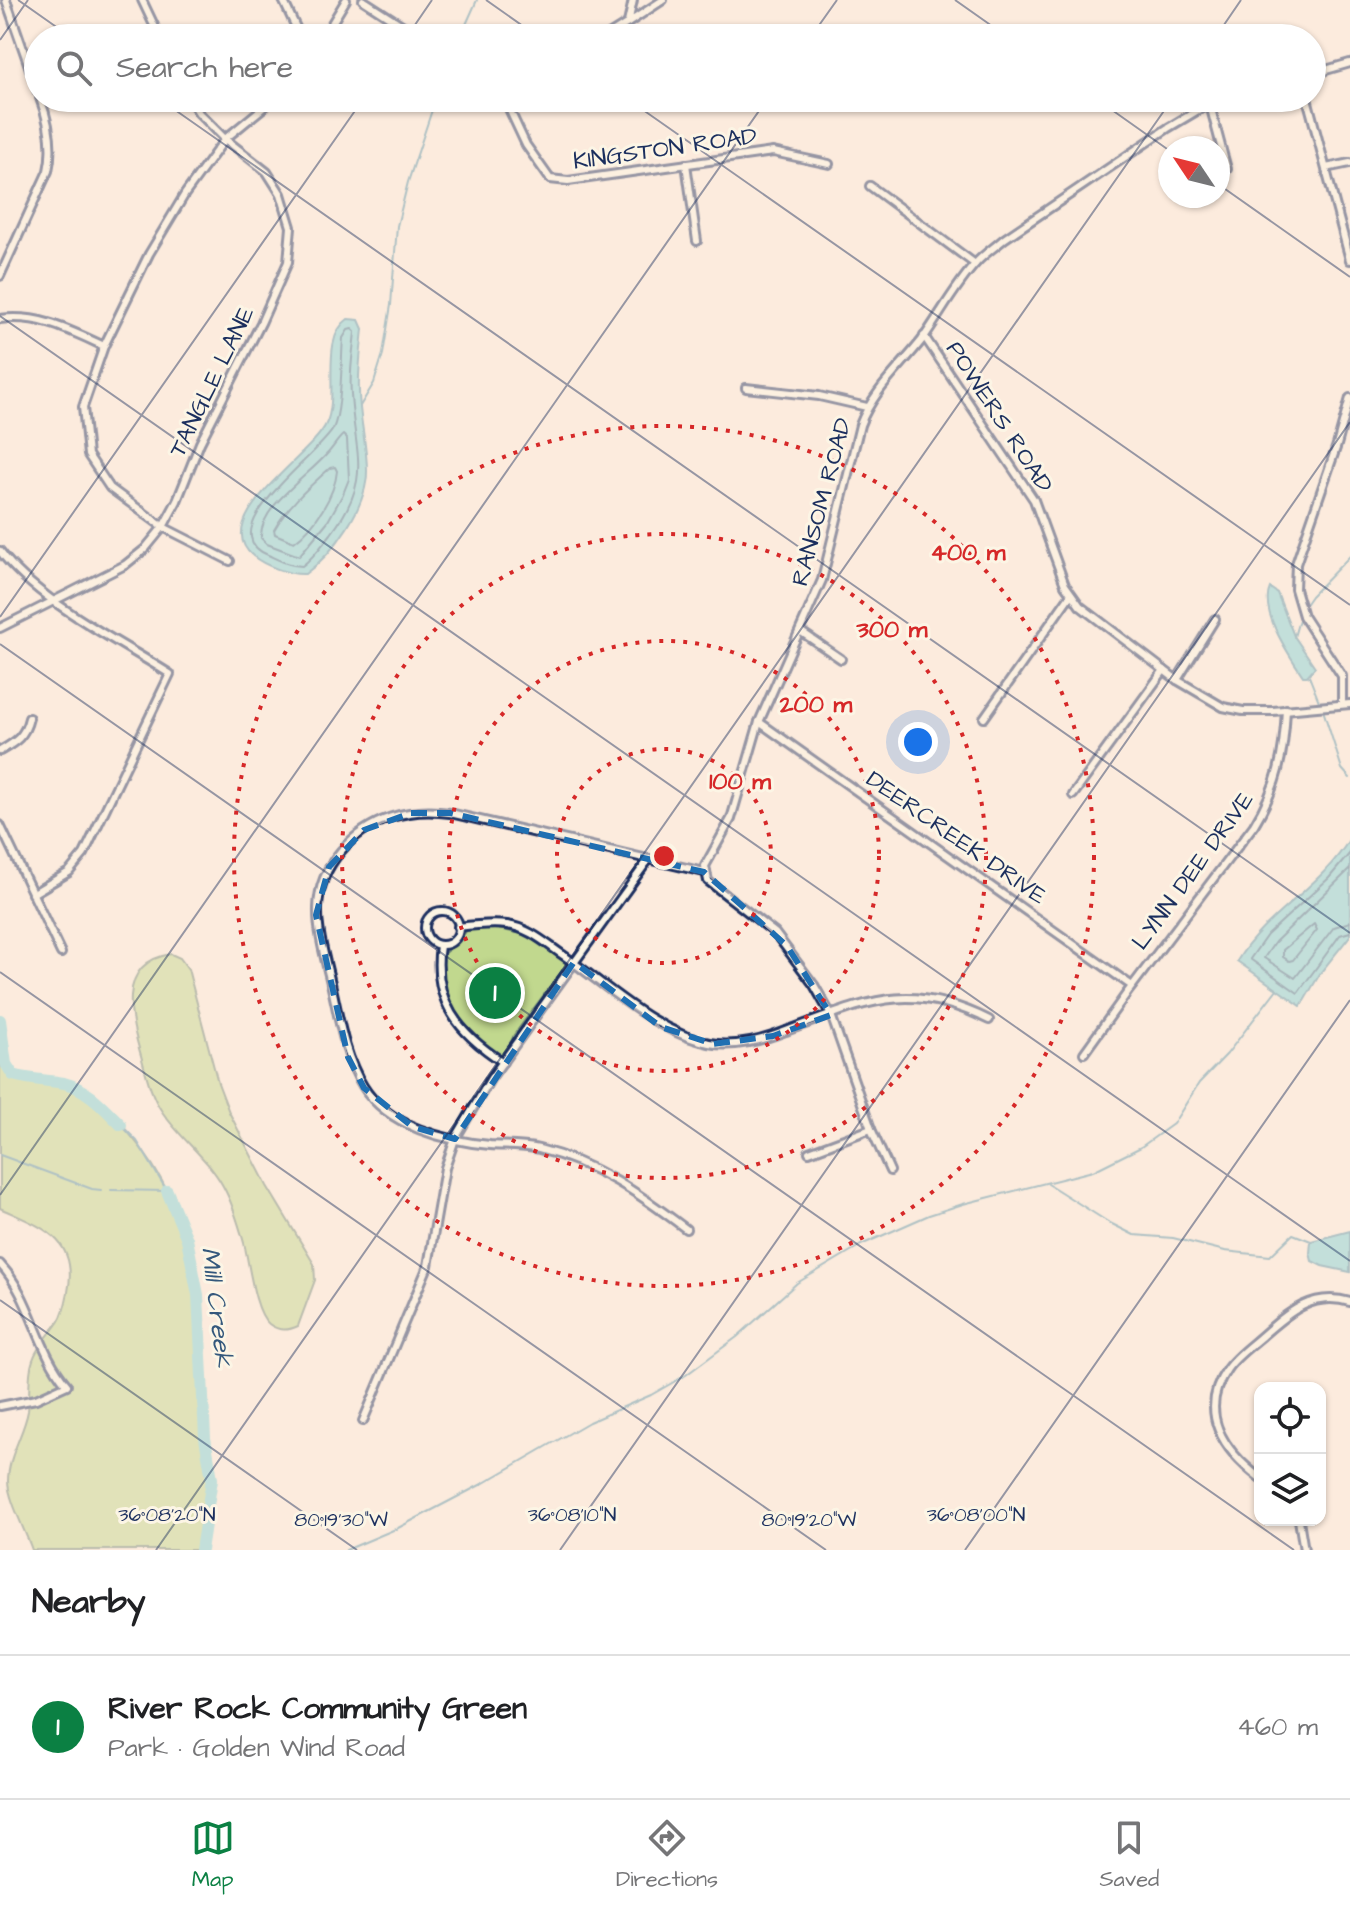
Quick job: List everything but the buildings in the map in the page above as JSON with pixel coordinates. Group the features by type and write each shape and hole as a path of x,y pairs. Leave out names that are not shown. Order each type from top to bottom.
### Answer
{"street":[{"path":"6,0 24,52"},
{"path":"142,0 153,24"},
{"path":"283,0 294,24"},
{"path":"331,24 346,0"},
{"path":"363,0 400,24"},
{"path":"628,23 633,0"},
{"path":"628,23 663,0"},
{"path":"1326,70 1350,63"},
{"path":"0,276 48,171 51,156 45,112"},
{"name":"TANGLE LANE","path":"0,628 125,565 145,549 163,527 288,262 291,227 281,194 267,172 225,139 198,112"},
{"path":"230,561 163,527 110,488 88,455 83,407 89,381 104,346 149,254 185,194 225,139 258,112"},
{"name":"KINGSTON ROAD","path":"511,112 526,145 550,179 568,181 773,152 829,164"},
{"name":"RANSOM ROAD","path":"705,874 709,857 731,819 759,722 822,580 867,407 924,336 975,264 1054,204 1197,112"},
{"path":"1212,112 1218,136"},
{"path":"1311,112 1350,260"},
{"path":"1326,168 1350,163"},
{"path":"686,164 697,241"},
{"path":"870,186 975,264"},
{"path":"0,319 41,319 104,346"},
{"name":"POWERS ROAD","path":"924,336 1034,500 1065,585 1080,606 1177,680 1223,707 1252,711 1286,709"},
{"path":"746,388 819,396 867,407"},
{"path":"1286,709 1346,704 1342,676 1303,616 1295,589 1296,564 1350,398"},
{"path":"0,551 28,581 55,601 170,674 84,854 69,872 32,894"},
{"path":"984,718 1071,594"},
{"path":"1177,680 1215,619"},
{"path":"800,631 841,659"},
{"path":"1073,795 1164,670"},
{"name":"LYNN DEE DRIVE","path":"1084,1053 1268,802 1280,767 1286,709"},
{"path":"0,751 26,732 29,718"},
{"name":"DEERCREEK DRIVE","path":"759,722 1132,986"},
{"path":"686,1229 638,1192 588,1166 538,1149 455,1139 413,1127 388,1112 364,1088 348,1057 316,915 321,888 337,856 347,844 379,821 432,811 705,874 715,887 766,925 806,972 831,1015 871,1129 890,1171"},
{"path":"0,825 61,953"},
{"path":"363,1421 428,1266 445,1168 455,1139 503,1062 649,859"},
{"path":"440,911 448,912 458,927 453,940 440,945 426,933 426,922 440,911"},
{"path":"458,927 507,925 535,935 661,1027 713,1044 742,1043 773,1036 859,1004 888,997 919,997 950,1003 989,1020"},
{"path":"440,945 437,965 440,987 455,1022 468,1036 503,1062"},
{"path":"809,1152 871,1129"},
{"path":"0,1264 25,1305 48,1360 67,1385 36,1399 0,1406"},
{"path":"1254,1473 1235,1458 1219,1433 1215,1400 1226,1370 1297,1306 1322,1300 1350,1302"},
{"path":"1300,1526 1304,1550"}],"highlighted area":[{"path":"411,813 450,813 704,872 787,946 831,1015 773,1036 713,1044 661,1027 574,962 455,1139 413,1127 364,1088 348,1057 316,915 329,867 364,830"}],"green space":[{"path":"493,928 527,935 564,960 566,965 514,1035 506,1054 501,1055 475,1036 456,1013 445,986 443,970 443,954 467,930"},
{"path":"171,954 180,958 188,969 218,1083 229,1112 267,1186 314,1264 315,1280 298,1326 294,1328 276,1328 264,1318 256,1298 240,1229 226,1192 209,1166 168,1120 150,1086 134,1028 131,996 141,969 153,960"},
{"path":"0,1020 6,1064 13,1075 68,1085 98,1101 132,1136 156,1171 174,1207 194,1283 211,1470 210,1505 201,1550 32,1550 14,1506 9,1472 28,1411 31,1365 39,1347 62,1314 70,1274 68,1259 54,1237 0,1208"}],"water":[{"path":"348,319 359,320 363,329 359,383 367,461 366,485 355,514 327,554 305,574 285,571 253,556 243,541 243,524 267,488 326,424 330,412 334,340 339,328"},
{"path":"1270,588 1277,593 1294,636 1315,667 1307,676 1303,676 1272,621 1268,598"},
{"path":"1350,838 1350,936 1321,972 1301,1006 1237,961 1263,928 1325,871"},
{"path":"1350,1231 1350,1272 1312,1261 1311,1241"}],"waterway":[{"path":"466,24 477,0"},
{"path":"360,406 374,383 383,354 391,305 397,226 431,112"},
{"path":"1304,606 1350,556"},
{"path":"1294,637 1300,616"},
{"path":"1309,676 1320,704"},
{"path":"1323,710 1342,769 1350,778"},
{"path":"346,1550 398,1528 589,1422 651,1395 686,1375 737,1337 797,1283 861,1245 929,1215 963,1204 1093,1171 1141,1147 1173,1124 1199,1083 1227,1054 1277,989"},
{"name":"Mill Creek","path":"0,1020 6,1064 13,1075 73,1086 95,1100 121,1125"},
{"name":"Mill Creek","path":"121,1125 137,1141 167,1191"},
{"path":"0,1155 101,1190"},
{"path":"1048,1184 1134,1235 1173,1238 1225,1251 1270,1256 1293,1234 1311,1241"},
{"path":"111,1190 166,1191"},
{"name":"Mill Creek","path":"167,1191 187,1239 198,1295 205,1438 212,1479 201,1550"}],"place":[{"name":"River Rock Community Green","path":"495,993"}]}
